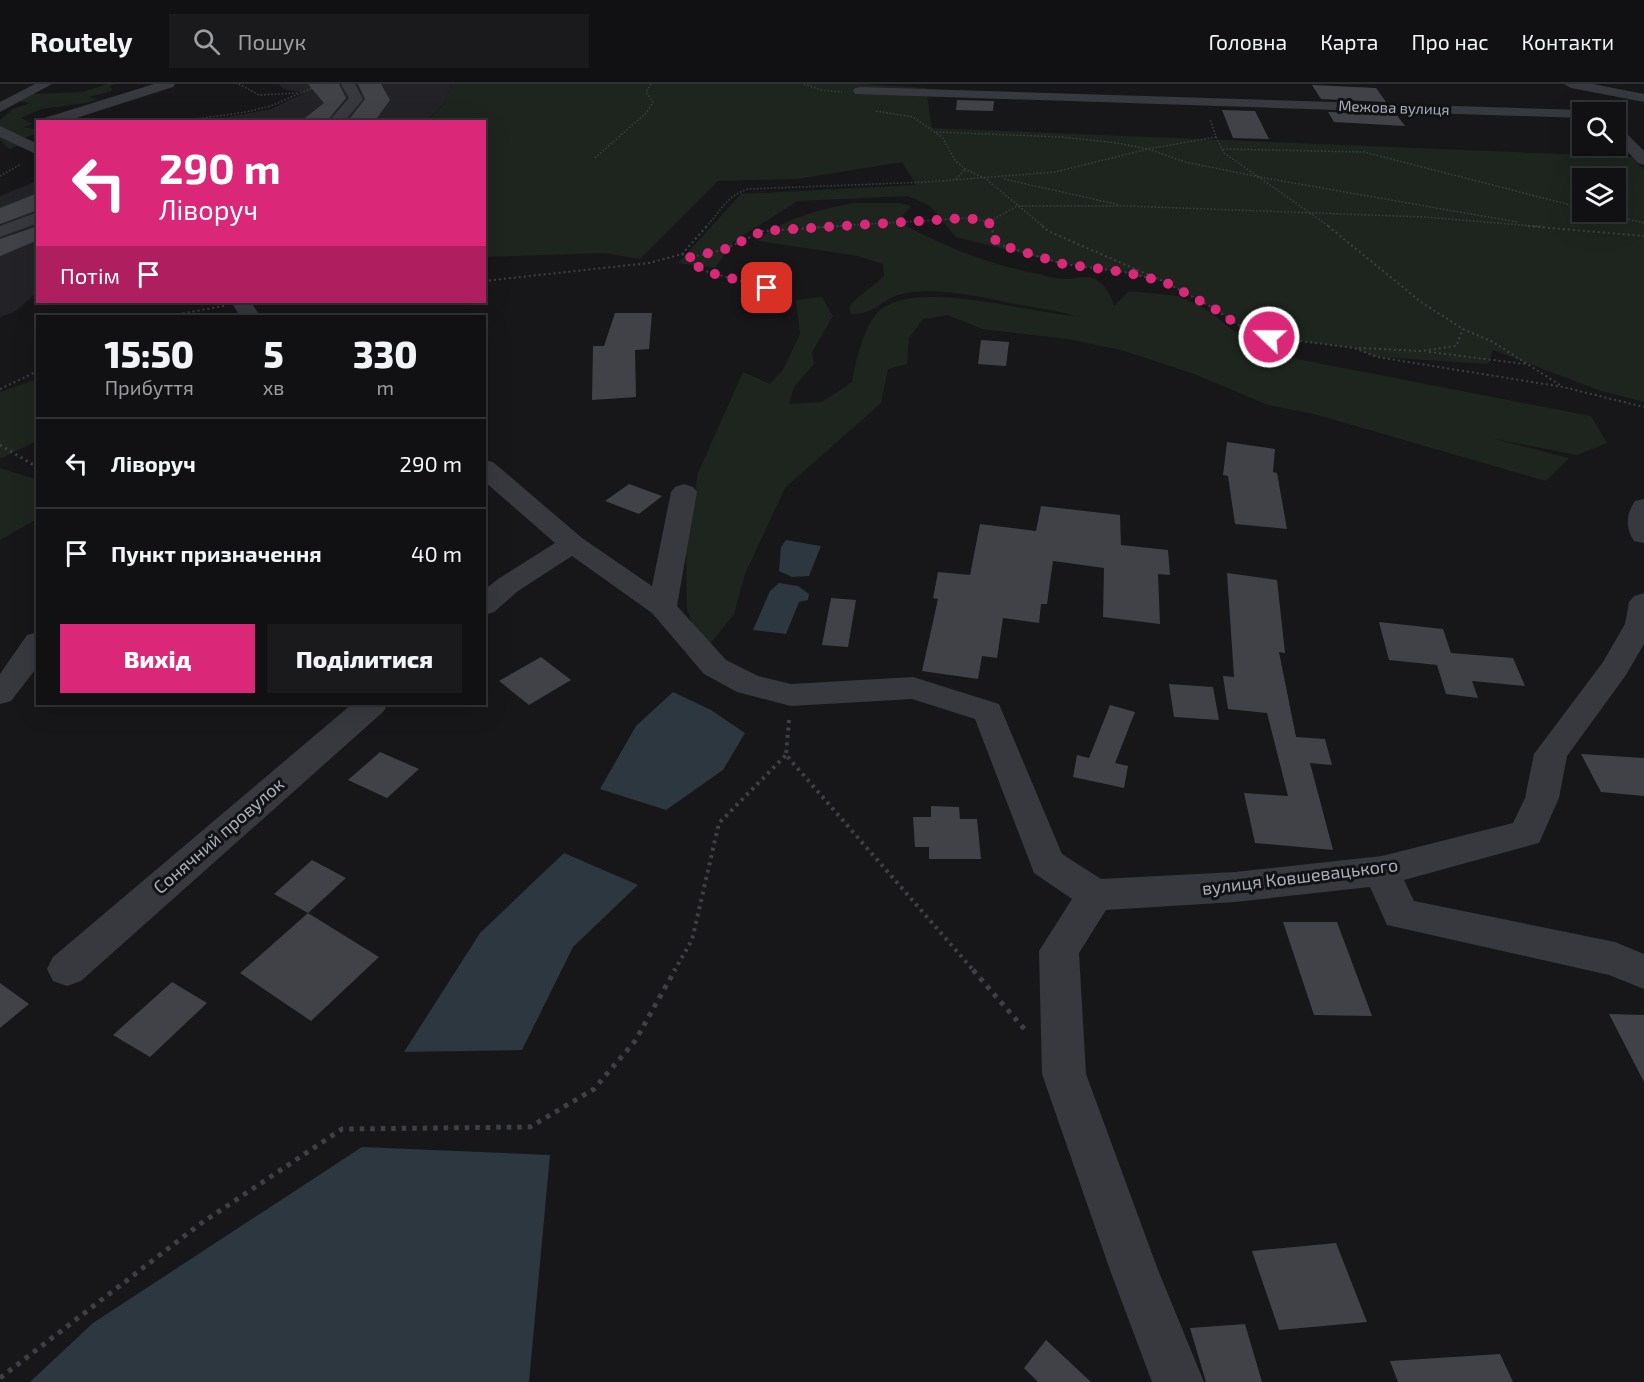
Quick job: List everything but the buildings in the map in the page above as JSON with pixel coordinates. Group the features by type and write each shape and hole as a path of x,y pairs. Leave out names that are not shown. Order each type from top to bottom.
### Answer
{"street":[{"path":"0,108 45,84"},
{"path":"53,120 111,104 168,84"},
{"path":"337,120 356,99 348,84"},
{"path":"1197,84 1205,101"},
{"path":"1569,84 1644,98"},
{"path":"1569,84 1587,102"},
{"name":"Межова вулиця","path":"861,91 1572,114"},
{"path":"1,131 36,124"},
{"path":"1,131 36,149"},
{"path":"1626,141 1644,160"},
{"path":"0,232 36,218"},
{"path":"486,469 572,544 662,607 715,667 748,684 791,695 913,688 988,712 1047,863 1095,895 1059,951 1064,1074 1134,1270 1178,1382"},
{"path":"662,607 684,492"},
{"path":"1644,507 1640,516 1644,535"},
{"path":"486,604 508,585 572,544"},
{"name":"вулиця Ковшевацького","path":"1095,895 1235,887 1382,871 1526,832 1542,798 1551,754 1615,668 1640,624 1644,602"},
{"path":"0,693 14,678 36,645"},
{"name":"Сонячний провулок","path":"67,969 371,705"},
{"path":"1382,871 1401,914 1615,959 1644,972"}],"path":[{"path":"239,84 247,93 255,95 299,93"},
{"path":"188,120 271,106 321,84"},
{"path":"595,158 647,112 653,102 646,92 651,84"},
{"path":"804,84 821,90 844,93"},
{"path":"1205,101 1215,137 1222,149 1312,213 1421,302 1463,329 1493,342 1563,387"},
{"path":"871,108 878,112 913,117 944,138 954,159 965,169 986,178 1048,231 1165,282 1215,309 1238,325 1269,337 1354,348 1422,351 1529,365"},
{"path":"934,132 1061,137 1148,150 1185,162 1259,177 1538,225"},
{"path":"486,281 649,263 682,254 719,213 725,202 734,194 748,189 998,178 1055,172 1215,137"},
{"path":"1222,149 1364,152 1572,205"},
{"path":"0,176 21,163"},
{"path":"954,180 965,169"},
{"path":"998,178 1066,191 1126,206"},
{"path":"687,258 723,250 763,231 968,218 989,222 1017,206 1126,206 1424,217 1538,225 1644,236"},
{"path":"1626,219 1644,223"},
{"path":"989,222 992,235 998,244 1063,264 1124,272 1165,282"},
{"path":"682,254 704,271 788,293"},
{"path":"173,315 221,306 247,311"},
{"path":"1422,351 1456,346 1463,329"},
{"path":"1354,348 1377,357 1563,387 1644,407"},
{"path":"0,389 36,373"},
{"path":"0,445 36,465"},
{"path":"0,1378 201,1224 342,1129 530,1127 594,1089 635,1041 692,940 719,823 786,756 791,695"},
{"path":"786,756 1064,1074"}],"shaded area":[{"path":"114,84 109,87 112,88 111,91 89,97 98,99 86,103 42,109 21,118 33,124 24,127 36,131 33,135 21,139 20,145 9,149 0,140 0,120 13,109 30,103 18,101 30,94 83,92"},
{"path":"279,84 452,84 444,104 426,120 210,120 271,109 304,93 284,89"},
{"path":"452,84 860,84 926,88 932,128 1632,157 1644,170 1644,402 1601,391 1493,350 1488,364 1377,357 1354,348 1269,337 1238,325 1215,309 1165,282 1124,272 1063,264 956,237 930,206 908,196 798,201 734,241 715,268 678,263 741,194 916,185 902,162 797,179 718,181 640,259 604,253 486,257 486,120 427,120 444,104"},
{"path":"36,181 36,293 16,311 0,317 0,196"},
{"path":"854,203 900,203 911,206 903,215 905,225 953,248 1004,266 1059,279 1093,278 1105,288 1114,306 1129,291 1179,296 1209,311 1231,329 1297,359 1591,416 1607,443 1577,455 1491,438 1569,458 1546,481 1314,414 1268,405 1194,374 1121,350 1067,339 982,329 948,315 923,319 909,338 907,364 888,369 881,403 785,488 745,574 734,614 711,643 696,634 687,609 686,550 698,473 743,372 770,384 783,370 800,334 796,300 822,297 833,316 812,352 814,364 794,387 789,404 822,402 852,382 864,336 872,319 893,303 916,298 942,297 1075,316 935,291 898,295 868,312 851,314 849,307 853,302 884,276 883,264 858,256 758,241 776,227 789,221"},
{"path":"36,379 36,441 0,459 0,392"},
{"path":"0,468 36,479 36,520 0,540"},
{"path":"786,540 821,546 809,576 792,577 779,571 781,547"},
{"path":"779,583 798,586 809,594 808,600 799,602 786,634 753,630 770,591"},
{"path":"673,692 711,710 745,733 723,770 666,810 600,789 636,726"},
{"path":"564,853 638,885 573,947 522,1050 404,1052 480,933"},
{"path":"362,1147 550,1155 529,1382 30,1382 93,1323"}],"route":[{"path":"767,288 704,271 687,258 723,250 763,231 968,218 989,222 992,235 998,244 1063,264 1124,272 1165,282 1215,309 1238,325 1269,337"}]}
